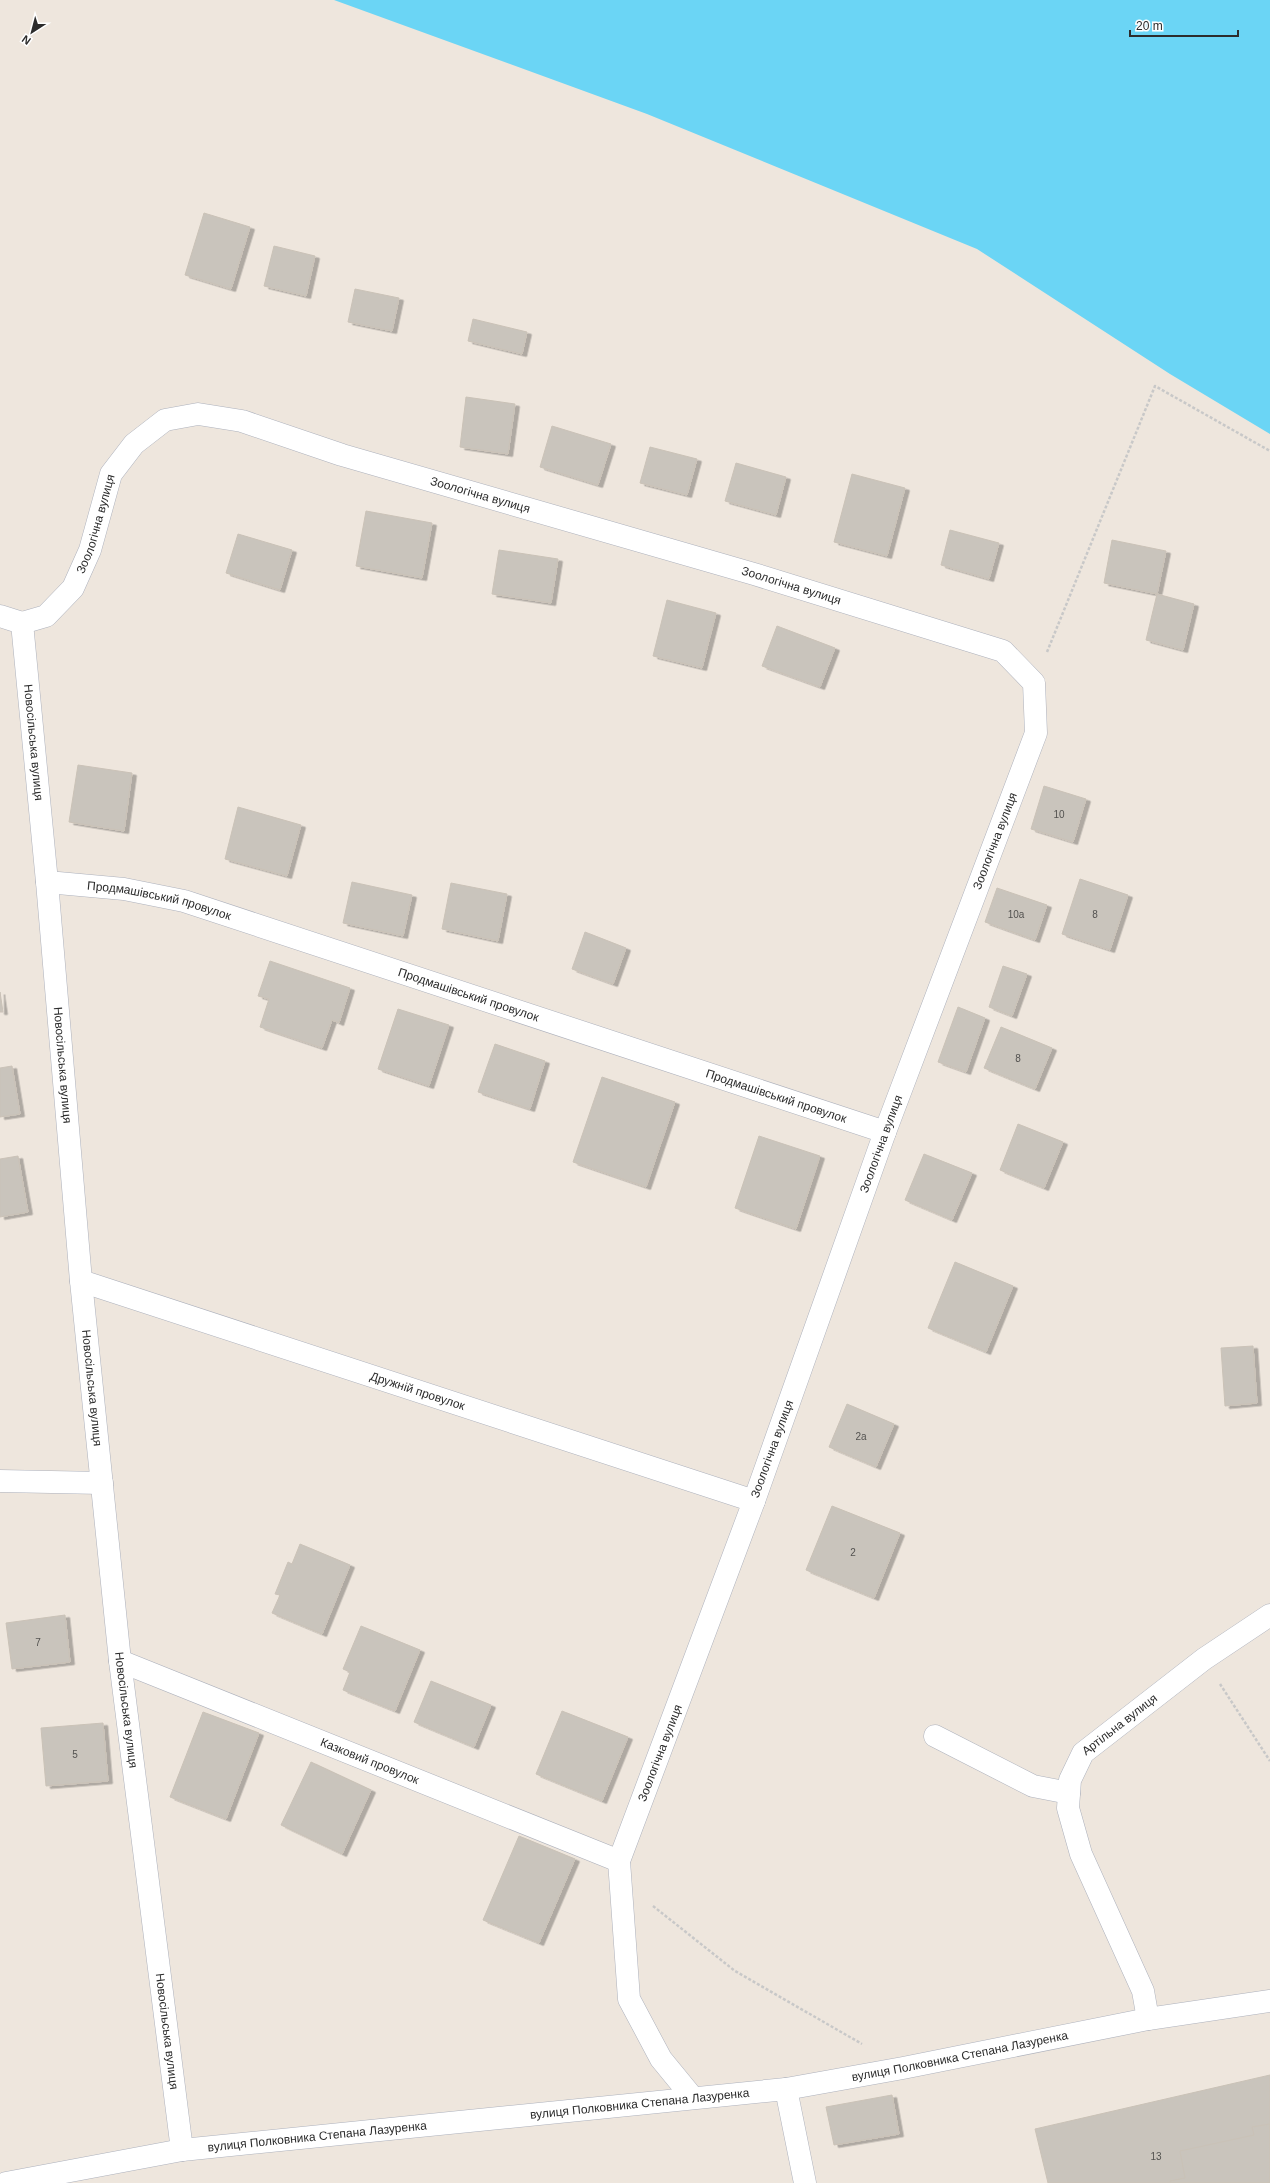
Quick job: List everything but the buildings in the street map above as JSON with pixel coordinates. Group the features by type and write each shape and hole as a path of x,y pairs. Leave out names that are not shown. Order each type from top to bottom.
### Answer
{"street":[{"name":"Зоологічна вулиця","path":"22,623 46,616 73,588 90,550 111,474 134,444 165,420 198,414 242,421 342,455 754,574 1003,650 1034,683 1036,733 885,1132 754,1501 619,1861 629,1999 661,2059 693,2098"},
{"path":"0,616 22,623"},
{"name":"Новосільська вулиця","path":"22,623 47,882 81,1281 120,1661 182,2150"},
{"name":"Продмашівський провулок","path":"47,882 124,889 184,900 885,1132"},
{"name":"Дружній провулок","path":"81,1281 754,1501"},
{"path":"0,1481 102,1483"},
{"name":"Артільна вулиця","path":"1148,2019 1143,1991 1081,1854 1068,1808 1070,1780 1083,1753 1204,1659 1270,1615"},
{"name":"Казковий провулок","path":"120,1661 619,1861"},
{"path":"935,1736 1033,1786 1069,1793"},
{"name":"вулиця Полковника Степана Лазуренка","path":"6,2183 182,2150 786,2088 903,2068 1148,2019 1270,2001"},
{"path":"786,2088 805,2183"}],"path":[{"path":"1034,683 1155,386 1270,451"},
{"path":"1204,1659 1270,1761"},
{"path":"650,1904 734,1971 903,2068"}],"water":[{"path":"334,0 1270,0 1270,434 1170,374 977,249 647,114"}]}
